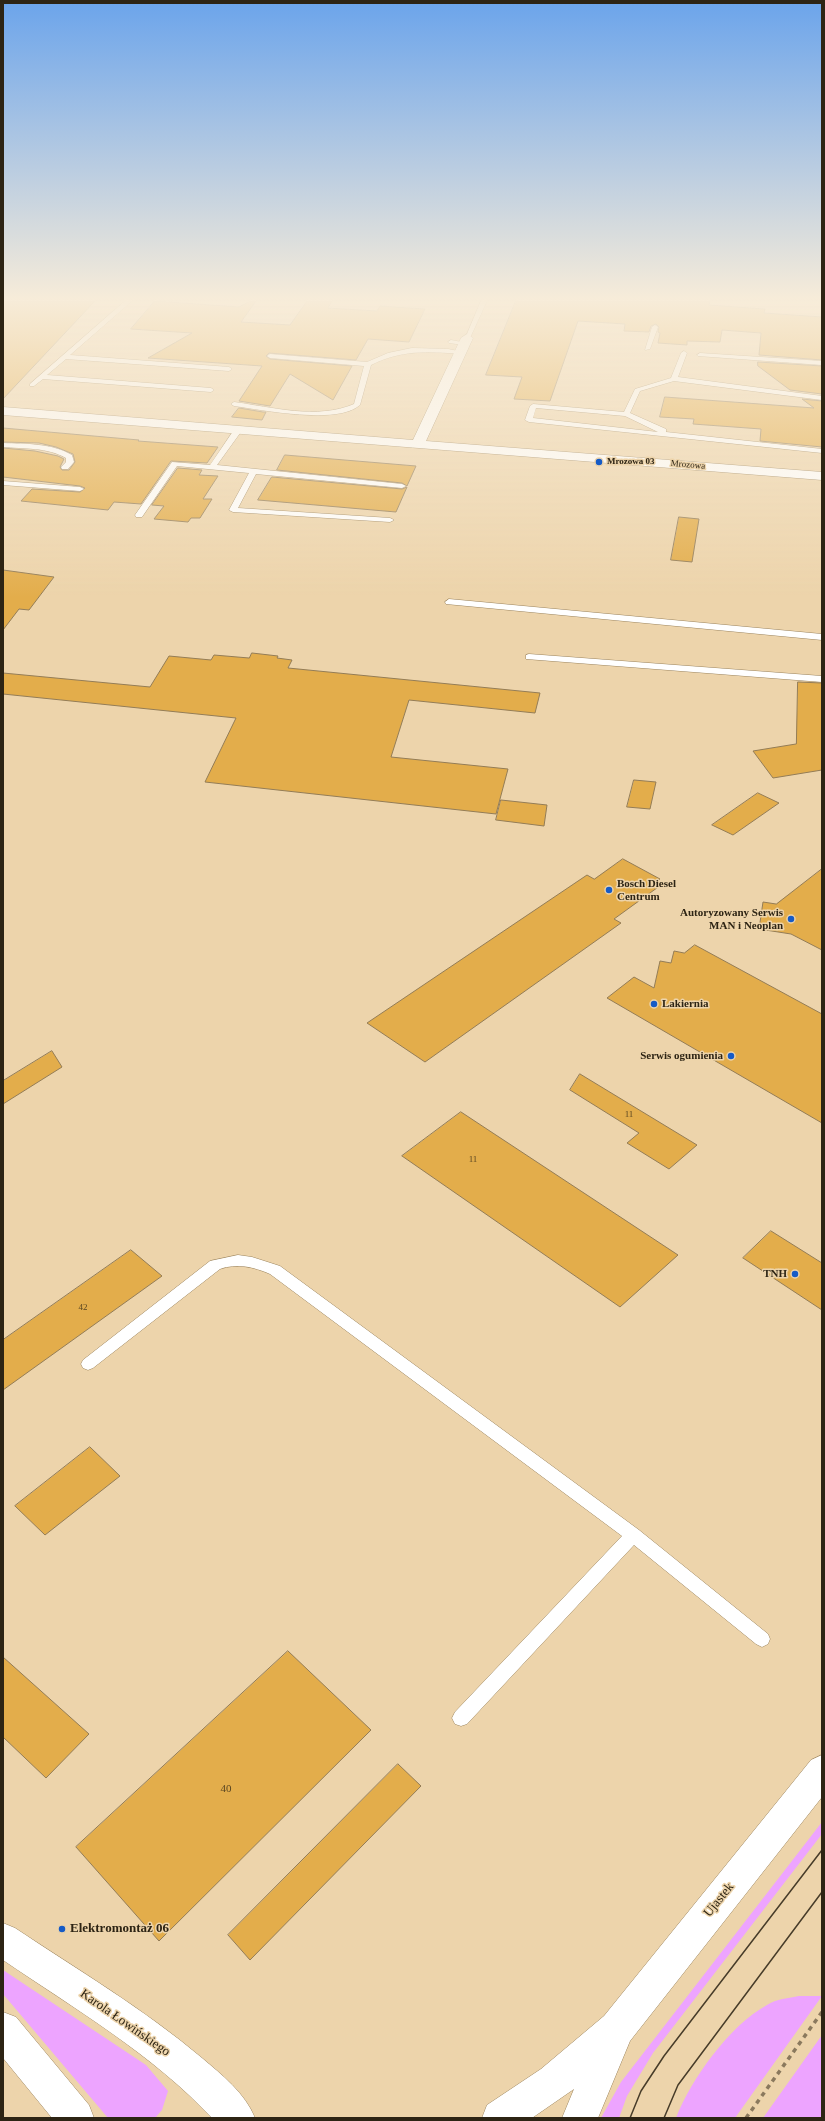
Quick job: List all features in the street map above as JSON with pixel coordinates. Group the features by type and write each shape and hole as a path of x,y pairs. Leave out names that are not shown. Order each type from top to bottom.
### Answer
{"street":[{"path":"418,443 438,400"},
{"name":"Mrozowa","path":"3,411 822,476"},
{"name":"Ujastek","path":"500,2118 554,2082 617,2029 822,1771"},
{"name":"Karola Łowińskiego","path":"3,1940 154,2041 207,2086 237,2118"},
{"name":"Ujastek","path":"580,2118 617,2029"},
{"path":"3,2030 76,2118"}],"lane":[{"path":"234,404 327,414 345,412 357,406 359,400"},
{"path":"626,414 632,400"},
{"path":"671,435 626,414 533,406 529,420 822,451"},
{"path":"212,467 239,429"},
{"path":"3,445 54,450 64,453 69,457 70,462 65,467"},
{"path":"139,515 176,464 402,486"},
{"path":"254,471 233,510 390,520"},
{"path":"3,483 80,489"},
{"path":"449,602 822,637"},
{"path":"529,656 822,679"},
{"path":"88,1364 214,1265 228,1260 244,1260 275,1270 633,1535 762,1639"},
{"path":"462,1718 633,1535"}],"path":[{"path":"746,2118 822,2012"}],"shaded area":[{"path":"822,1822 822,1834 653,2053 627,2096 619,2118 601,2118 621,2082"},
{"path":"3,1970 146,2065 168,2091 162,2110 155,2118 108,2118 3,1994"},
{"path":"799,1996 822,1996 735,2118 676,2118 691,2087 702,2070 713,2054 739,2026 753,2014 774,2001"},
{"path":"822,2035 822,2118 763,2118"}],"building":[{"path":"240,400 274,400 270,406 239,401"},
{"path":"664,400 705,400 814,408 803,400 822,401 822,447 760,441 761,429 693,424 694,419 660,417"},
{"path":"239,408 266,412 262,420 232,417"},
{"path":"3,428 218,447 207,463 171,461 141,504 114,502 108,510 21,501 32,489 80,492 85,488 80,486 3,477 3,448 35,451 58,456 64,459 60,467 62,470 69,470 75,462 73,454 56,447 39,443 3,442"},
{"path":"285,455 416,466 407,486 402,483 277,470"},
{"path":"178,468 202,470 199,475 218,476 203,499 212,499 200,518 191,518 188,522 154,519 164,506 152,505"},
{"path":"272,477 402,489 407,487 396,512 258,500"},
{"path":"679,517 699,519 692,562 671,560"},
{"path":"3,570 54,577 29,610 19,609 3,630"},
{"path":"252,653 278,656 277,658 292,660 288,668 540,693 535,713 409,700 391,757 508,769 496,814 205,782 236,718 3,694 3,673 150,687 169,656 211,660 214,655 249,658"},
{"path":"798,682 822,683 822,770 773,778 753,751 796,744"},
{"path":"634,780 656,782 650,809 627,807"},
{"path":"758,793 779,803 733,835 712,825"},
{"path":"501,800 547,805 544,826 496,820"},
{"path":"623,859 660,879 656,882 661,885 614,919 621,923 425,1062 367,1023 587,875 594,879"},
{"name":"Autoryzowany Serwis MAN i Neoplan","path":"822,869 822,950 791,934 759,929 763,902 776,904"},
{"path":"695,945 822,1014 822,1123 607,998 634,977 654,988 660,961 671,963 674,951 684,953"},
{"path":"52,1051 62,1067 3,1104 3,1081"},
{"path":"580,1074 697,1145 669,1169 627,1143 639,1133 570,1090"},
{"path":"461,1112 678,1255 620,1307 402,1156"},
{"name":"TNH","path":"771,1231 822,1263 822,1310 743,1258"},
{"path":"131,1250 162,1276 3,1390 3,1340"},
{"path":"90,1447 120,1476 45,1535 15,1506"},
{"path":"288,1651 371,1730 159,1941 76,1847"},
{"path":"3,1657 89,1734 46,1778 3,1737"},
{"path":"398,1764 421,1786 250,1960 228,1935"}],"tram line":[{"path":"630,2118 641,2091 664,2056 822,1850"},
{"path":"664,2118 678,2085 822,1892"}],"place":[{"name":"Mrozowa 03","path":"599,462"},
{"name":"Bosch Diesel Centrum","path":"609,890"},
{"name":"Autoryzowany Serwis MAN i Neoplan","path":"791,919"},
{"name":"Lakiernia","path":"654,1004"},
{"name":"Serwis ogumienia","path":"731,1056"},
{"name":"TNH","path":"795,1274"},
{"name":"Elektromontaż 06","path":"62,1929"}]}
